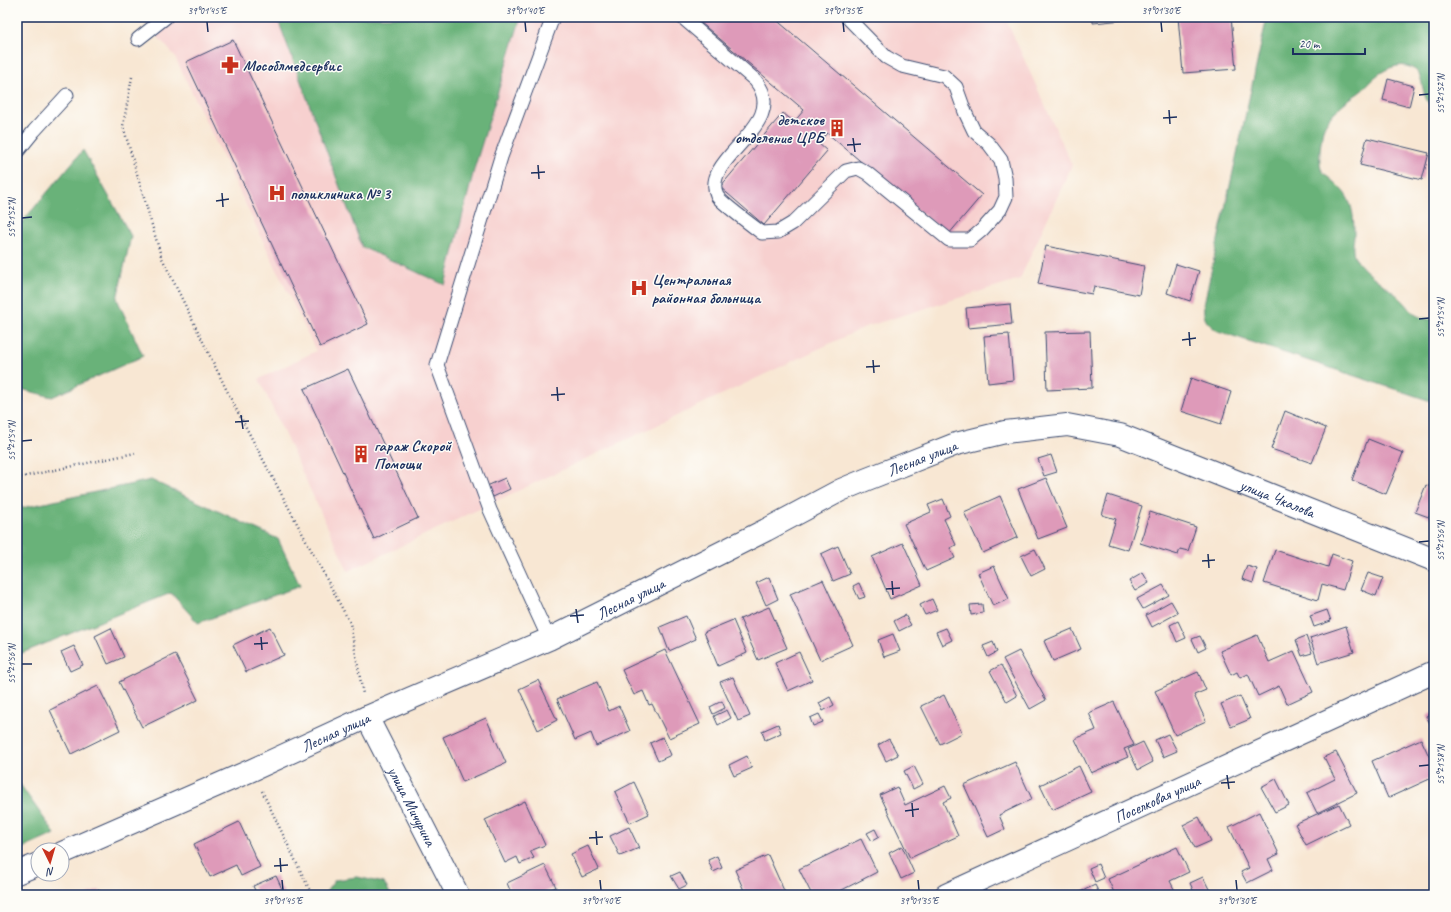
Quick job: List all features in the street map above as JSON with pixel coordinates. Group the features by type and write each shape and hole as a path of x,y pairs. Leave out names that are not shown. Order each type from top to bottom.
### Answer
{"street":[{"name":"Лесная улица","path":"70,850 252,770 367,717 549,639 766,530 841,490 956,444 1005,432 1067,425 1120,435"},
{"name":"улица Чкалова","path":"1120,435 1434,560"},
{"name":"Поселковая улица","path":"946,895 978,889 1434,672"},
{"name":"улица Мичурина","path":"367,717 458,895"},
{"path":"17,873 30,867"}],"lane":[{"path":"138,39 166,17"},
{"path":"549,639 490,510 437,365 501,157 553,17"},
{"path":"682,17 755,80 762,88 765,101 762,115 718,172 714,185 718,198 762,233 778,232 793,223 846,172 858,168 867,173 949,240 970,240 982,230 1000,210 1006,197 1005,178 1001,160 989,144 974,131 956,87 944,76 902,66 886,56 847,17"},
{"path":"17,152 67,95"}],"path":[{"path":"132,77 123,126 161,256 233,403 350,624 367,717"},
{"path":"17,478 135,453"},
{"path":"252,770 312,895"}],"shaded area":[{"name":"Центральная районная больница","path":"140,17 1005,17 1072,165 1020,279 865,327 348,571 259,379 316,351 174,55"}],"green space":[{"path":"277,17 521,17 475,166 445,285 362,247"},
{"path":"1267,17 1434,17 1434,109 1426,98 1420,76 1417,71 1406,66 1400,66 1382,72 1330,117 1323,130 1320,166 1328,177 1343,191 1351,205 1354,223 1353,250 1357,261 1362,267 1404,302 1414,314 1425,318 1434,319 1434,402 1218,331 1206,320 1204,304"},
{"path":"83,150 131,236 117,299 143,356 52,397 17,388 17,228"},
{"path":"151,480 278,539 300,586 198,623 171,593 17,655 17,509"},
{"path":"17,780 55,834 37,842 30,842 30,845 17,851"},
{"path":"357,877 384,883 391,895 326,895 326,892 335,880"}],"building":[{"name":"детское отделение ЦРБ","path":"694,17 773,17 982,195 948,235 827,133 818,143 827,151 764,225 720,187 783,113 794,122 804,110"},
{"path":"1093,17 1144,17 1144,18 1093,23"},
{"path":"1178,17 1231,17 1236,69 1183,73"},
{"name":"поликлиника № 3","path":"233,40 368,324 320,347 186,62"},
{"path":"1388,79 1414,86 1409,107 1383,100"},
{"path":"1367,138 1429,153 1422,180 1360,165"},
{"path":"1046,246 1144,266 1139,295 1094,286 1092,294 1038,284"},
{"path":"1176,264 1199,271 1190,301 1167,293"},
{"path":"1010,304 1012,324 968,328 966,308"},
{"path":"1090,331 1092,388 1047,390 1045,332"},
{"path":"1009,334 1013,380 988,383 984,336"},
{"name":"гараж Скорой Помощи","path":"348,369 418,518 374,539 304,389"},
{"path":"1191,378 1231,392 1221,424 1181,411"},
{"path":"1285,411 1326,428 1312,463 1271,449"},
{"path":"1368,439 1403,453 1386,494 1352,480"},
{"path":"1051,455 1057,472 1044,476 1038,459"},
{"path":"505,478 510,489 493,497 487,486"},
{"path":"1046,478 1067,528 1038,539 1018,489"},
{"path":"1426,485 1434,488 1434,519 1415,512"},
{"path":"1108,495 1142,506 1128,550 1108,544 1116,519 1102,515"},
{"path":"1000,496 1018,537 983,553 964,512"},
{"path":"943,499 950,516 944,519 956,545 950,548 955,558 926,571 904,524 931,512 928,505"},
{"path":"1150,512 1196,527 1188,551 1180,549 1178,555 1140,543"},
{"path":"903,543 922,585 890,599 872,557"},
{"path":"838,546 850,574 833,581 821,554"},
{"path":"1035,549 1045,569 1031,576 1021,556"},
{"path":"1275,550 1328,567 1332,554 1352,561 1343,590 1322,584 1318,600 1264,583"},
{"path":"994,566 1009,599 993,606 978,573"},
{"path":"1247,566 1257,569 1253,583 1242,579"},
{"path":"1143,573 1149,583 1135,591 1129,581"},
{"path":"1368,573 1383,578 1376,596 1361,590"},
{"path":"769,577 778,599 766,605 756,583"},
{"path":"823,580 853,645 820,660 790,594"},
{"path":"859,583 865,597 859,599 853,586"},
{"path":"1163,585 1169,595 1143,609 1137,599"},
{"path":"932,599 937,610 925,615 920,605"},
{"path":"1171,601 1178,613 1152,627 1146,615"},
{"path":"982,604 983,613 971,615 970,605"},
{"path":"769,607 787,648 758,660 740,619"},
{"path":"1327,610 1331,621 1314,627 1310,616"},
{"path":"905,615 911,625 899,631 894,621"},
{"path":"686,616 696,639 669,651 660,627"},
{"path":"733,620 747,653 718,666 704,632"},
{"path":"1178,621 1186,638 1177,642 1170,625"},
{"path":"1346,626 1354,652 1318,663 1310,638"},
{"path":"270,627 284,655 246,672 233,645"},
{"path":"111,628 124,657 108,664 95,636"},
{"path":"946,628 952,640 942,645 936,632"},
{"path":"1072,629 1081,649 1053,661 1044,641"},
{"path":"893,634 900,651 884,657 878,640"},
{"path":"1257,635 1269,662 1294,651 1313,692 1287,704 1279,686 1258,696 1248,674 1240,678 1237,672 1231,675 1220,651"},
{"path":"1200,636 1206,648 1198,652 1192,639"},
{"path":"1306,636 1312,653 1302,656 1296,640"},
{"path":"993,642 997,652 988,657 983,646"},
{"path":"74,646 83,665 70,671 61,652"},
{"path":"665,650 700,724 669,738 652,704 649,705 643,691 634,695 622,670"},
{"path":"1019,651 1046,700 1030,709 1003,659"},
{"path":"799,652 812,680 788,691 775,663"},
{"path":"175,654 198,700 142,727 119,682"},
{"path":"1001,665 1017,696 1007,702 990,671"},
{"path":"1198,672 1206,690 1194,695 1206,721 1175,735 1155,691"},
{"path":"733,677 750,716 738,721 720,682"},
{"path":"538,680 557,720 538,730 519,689"},
{"path":"597,682 609,711 619,706 630,731 596,746 591,733 575,740 557,699"},
{"path":"98,686 120,730 71,754 50,710"},
{"path":"944,695 962,733 940,744 921,706"},
{"path":"1240,696 1250,719 1231,727 1221,704"},
{"path":"830,697 834,705 823,711 819,703"},
{"path":"722,701 725,708 713,714 710,707"},
{"path":"1114,702 1134,745 1124,749 1128,757 1091,773 1075,739 1096,730 1089,713"},
{"path":"727,710 731,718 718,725 714,716"},
{"path":"1434,712 1434,731 1426,716"},
{"path":"819,714 823,722 813,726 810,718"},
{"path":"486,718 506,763 463,782 443,737"},
{"path":"778,724 781,733 765,740 762,731"},
{"path":"1168,734 1177,751 1163,757 1155,740"},
{"path":"663,737 671,755 658,761 650,743"},
{"path":"889,739 898,755 886,761 878,745"},
{"path":"1421,739 1434,767 1434,777 1388,798 1372,761"},
{"path":"1143,742 1153,762 1138,770 1128,749"},
{"path":"1336,752 1357,793 1317,813 1307,793 1335,779 1324,757"},
{"path":"747,756 752,768 734,776 729,765"},
{"path":"1015,762 1032,799 999,815 1005,829 988,837 964,785"},
{"path":"914,766 923,784 913,789 904,771"},
{"path":"1079,766 1091,792 1052,810 1040,785"},
{"path":"1276,779 1289,805 1275,812 1261,787"},
{"path":"634,782 649,814 630,823 615,792"},
{"path":"945,786 951,798 943,802 958,836 910,858 880,795 897,787 905,805"},
{"path":"525,801 545,845 530,851 534,858 520,864 517,857 505,863 485,820"},
{"path":"1339,804 1349,824 1306,845 1295,824"},
{"path":"1259,812 1279,854 1268,859 1273,870 1247,883 1241,872 1249,868 1229,827"},
{"path":"1199,817 1211,841 1195,848 1183,825"},
{"path":"239,822 260,867 241,876 236,865 210,877 194,844"},
{"path":"629,827 639,848 620,856 610,836"},
{"path":"875,829 879,837 872,841 867,833"},
{"path":"861,839 877,872 840,891 842,895 812,895 799,869"},
{"path":"588,846 599,869 582,877 571,854"},
{"path":"902,846 914,873 901,879 889,853"},
{"path":"1177,847 1189,872 1170,881 1177,895 1115,895 1108,879"},
{"path":"768,855 786,895 746,895 735,870"},
{"path":"717,856 722,868 713,872 708,860"},
{"path":"1098,864 1104,878 1095,882 1089,868"},
{"path":"545,865 556,887 538,895 512,895 507,883"},
{"path":"680,872 687,885 679,889 671,876"},
{"path":"276,876 284,893 280,895 257,895 253,886"},
{"path":"1203,877 1212,895 1195,895 1190,883"},
{"path":"1095,885 1100,895 1074,895"},
{"path":"99,890 101,895 87,895"}],"place":[{"name":"Мособлмедсервис","path":"230,65"},
{"name":"детское отделение ЦРБ","path":"837,128"},
{"name":"поликлиника № 3","path":"277,193"},
{"name":"Центральная районная больница","path":"639,288"},
{"name":"гараж Скорой Помощи","path":"361,454"}]}
